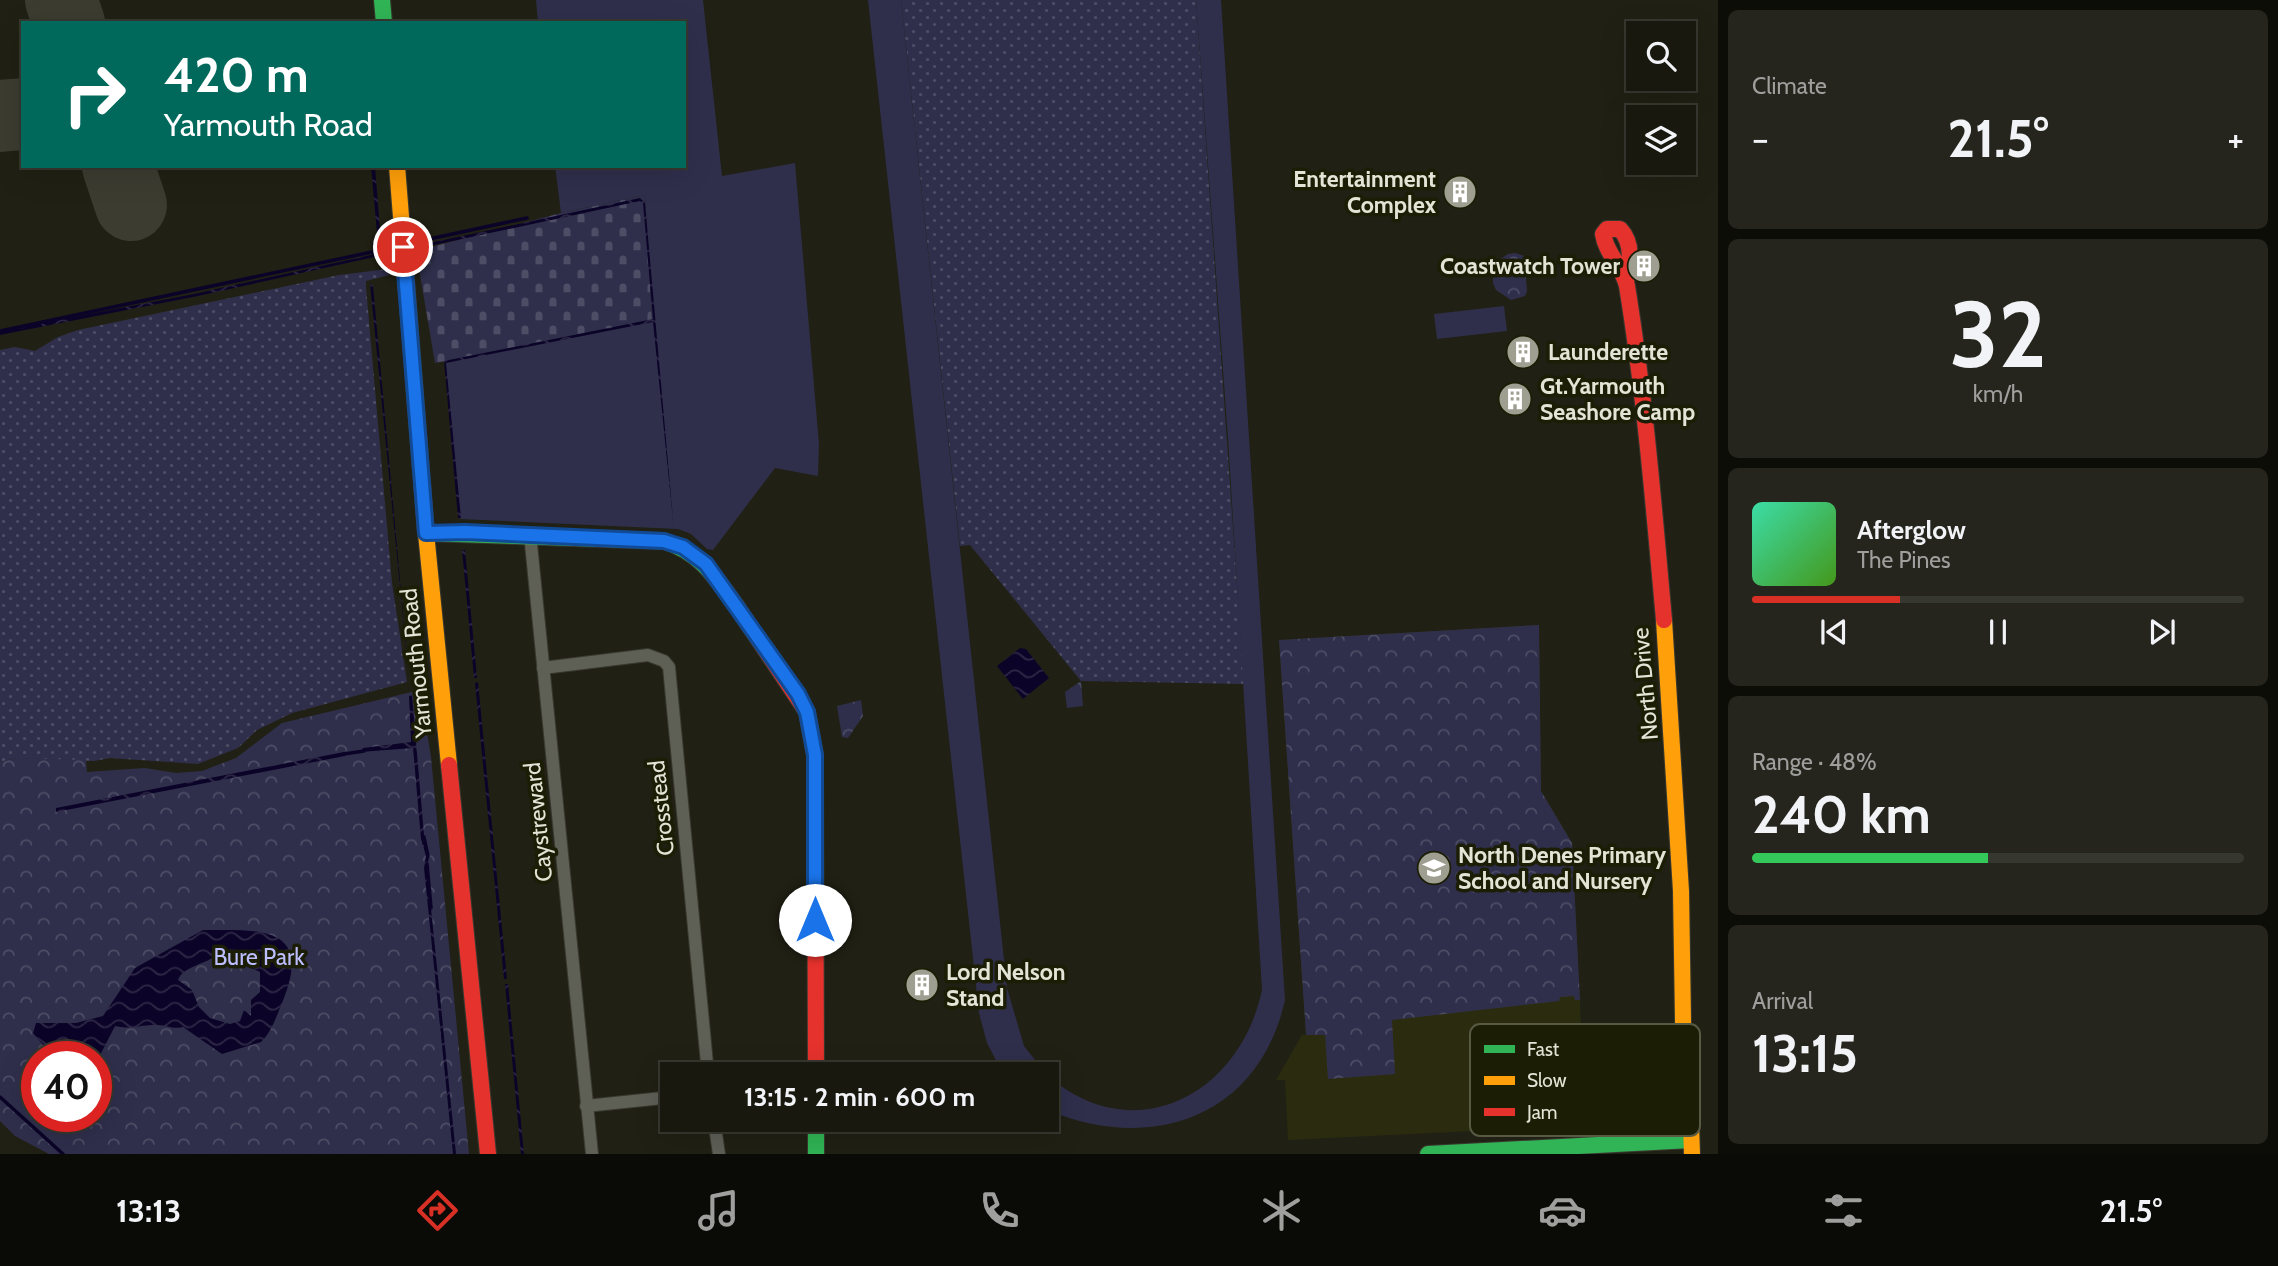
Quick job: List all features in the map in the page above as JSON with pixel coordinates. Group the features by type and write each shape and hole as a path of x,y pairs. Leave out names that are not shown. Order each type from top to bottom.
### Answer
{"street":[{"path":"382,0 384,21"},
{"name":"Yarmouth Road","path":"397,168 426,533 488,1154"},
{"name":"North Drive","path":"1626,282 1605,248 1603,234 1607,229 1624,231 1630,264 1626,282 1655,529 1671,720 1684,1024"},
{"path":"426,533 530,534 664,541 696,555 708,566 798,694 811,722 815,755 816,1062"},
{"name":"Caystreward","path":"530,534 592,1154"},
{"name":"Crosstead","path":"543,668 648,655 664,661 669,667 707,1062"},
{"path":"586,1107 660,1098"},
{"path":"716,1132 719,1154"},
{"path":"816,1132 816,1154"},
{"path":"1428,1154 1687,1149"}],"shaded area":[{"name":"North Denes Primary School and Nursery","path":"1539,625 1541,791 1572,843 1581,1024 1470,1024 1470,1131 1288,1140 1285,1080 1276,1080 1302,1035 1306,1035 1279,640"}],"green space":[{"path":"536,0 703,0 722,176 795,163 819,444 818,476 775,468 713,550 707,549 691,534 678,529 460,519 445,361 652,320 645,195 561,213 555,168 686,168 686,21 538,21"},
{"path":"868,0 901,0 1007,988 1024,1046 1037,1062 997,1062 987,1043 979,1013"},
{"path":"901,0 1196,0 1244,684 1081,681 970,545 960,546"},
{"path":"1196,0 1221,0 1285,1000 1272,1040 1252,1073 1226,1098 1196,1115 1162,1125 1125,1128 1087,1123 1059,1114 1059,1083 1080,1097 1114,1109 1147,1109 1179,1100 1207,1083 1231,1058 1250,1027 1262,990 1228,438"},
{"path":"645,195 652,320 435,363 416,251 561,213"},
{"path":"1508,254 1524,256 1527,291 1525,296 1511,300 1496,290 1493,283 1493,264"},
{"path":"388,269 389,275 366,281 366,287 392,583 407,682 292,713 257,730 238,748 198,764 110,758 94,761 16,758 0,762 0,350 15,347 35,351 58,337 78,330 339,275"},
{"path":"1504,306 1507,331 1437,339 1434,314"},
{"name":"North Denes Primary School and Nursery","path":"1539,625 1541,791 1572,843 1580,1000 1575,1000 1574,996 1560,997 1559,1001 1392,1020 1395,1074 1328,1079 1325,1035 1306,1035 1279,640"},
{"path":"1081,681 1083,706 1067,708 1065,692"},
{"name":"Bure Park","path":"420,690 431,757 469,1154 49,1154 15,1136 0,1121 0,762 16,758 86,760 87,772 145,768 176,773 202,771 236,758 282,723"},
{"path":"861,700 863,716 848,738 842,737 837,706"},
{"path":"1597,1136 1633,1136 1597,1138"}],"water":[{"path":"371,168 375,168 380,230 377,244 372,245 377,233"},
{"path":"640,198 645,203 674,530 653,322 446,363 461,518 458,518 444,361 653,319 643,203 640,201 415,249 415,246"},
{"path":"378,249 388,254 198,296 0,335 0,331 194,294 371,255"},
{"path":"370,283 373,286 409,678"},
{"path":"462,550 465,550 477,678 474,678"},
{"path":"1020,648 1026,649 1049,678 1023,699 997,666"},
{"path":"478,682 507,979 504,979 475,683"},
{"path":"412,695 456,1154 453,1154 424,868 426,856 421,839 413,748 361,752 363,748 411,742 409,696"},
{"path":"344,752 345,756 56,812 56,808"},
{"path":"203,930 242,930 274,936 285,944 291,956 291,974 284,998 272,1027 261,1042 222,1054 183,1027 115,1026 107,1041 40,1041 33,1033 36,1023 76,1023 103,1016 135,968","holes":["212,958 247,958 249,967 260,972 260,992 251,1000 251,1016 244,1010 240,1021 230,1024 210,1018 199,1007 192,990 178,980 188,969"]},
{"path":"505,984 508,984 524,1154 521,1154"}],"waterway":[{"path":"420,241 527,218"},
{"path":"0,331 386,249"},
{"path":"344,754 364,751"},
{"path":"424,837 428,856"},
{"path":"427,864 431,908"},
{"path":"0,1097 63,1154"}],"runway":[{"path":"61,0 68,21"},
{"path":"0,116 21,114"},
{"path":"119,168 131,205"}],"traffic: fast":[{"path":"382,0 384,21"},
{"path":"426,533 664,541 688,552 706,567 737,607"},
{"path":"816,1132 816,1154"},
{"path":"1428,1154 1691,1140"}],"traffic: slow":[{"path":"397,168 426,533 449,765"},
{"path":"1664,620 1681,891 1683,1024"},
{"path":"1691,1136 1692,1154"}],"traffic: jam":[{"path":"1626,282 1630,261 1627,241 1620,229 1607,229 1603,234 1607,248 1627,286 1639,369 1664,620"},
{"path":"737,607 807,712 815,755 816,1062"},
{"path":"449,765 488,1154"}],"place":[{"name":"Entertainment Complex","path":"1460,192"},
{"name":"Coastwatch Tower","path":"1644,266"},
{"name":"Launderette","path":"1523,352"},
{"name":"Gt.Yarmouth Seashore Camp","path":"1515,399"},
{"name":"North Denes Primary School and Nursery","path":"1434,868"},
{"name":"Lord Nelson Stand","path":"922,985"}],"route":[{"path":"403,247 426,533 453,531 664,541 683,547 706,564 798,694 811,722 815,755 815,920"}]}
